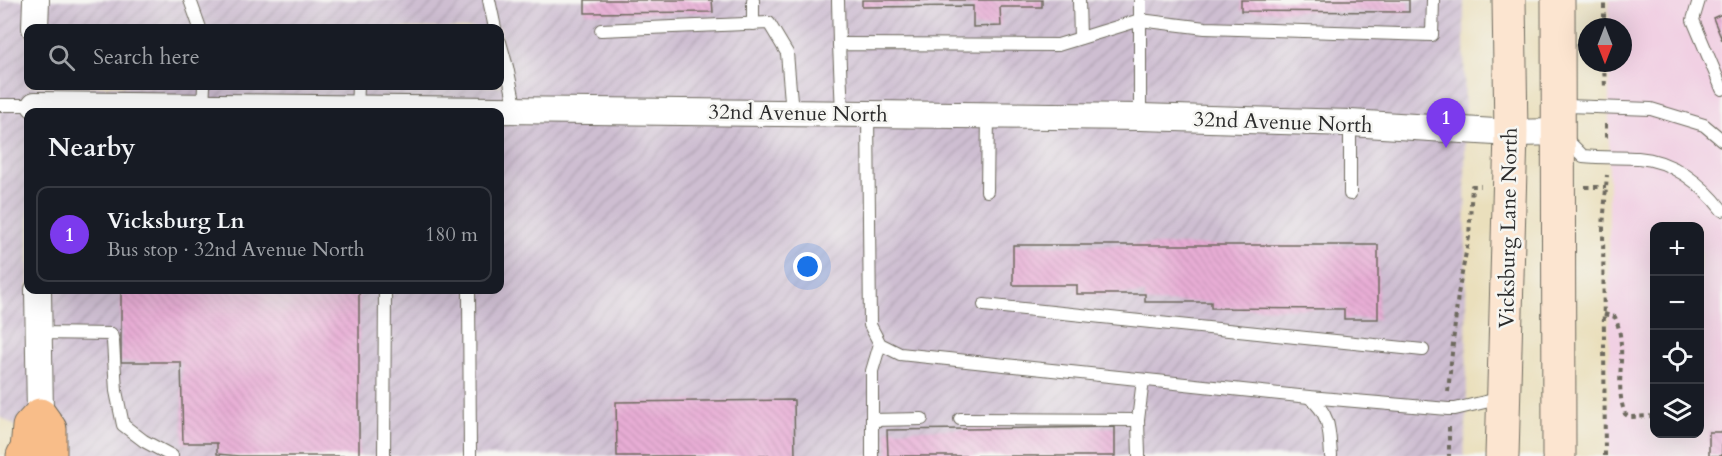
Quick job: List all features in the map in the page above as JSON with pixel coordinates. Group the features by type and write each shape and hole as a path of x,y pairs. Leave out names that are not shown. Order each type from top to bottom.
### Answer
{"main road":[{"name":"Vicksburg Lane North","path":"1502,456 1511,133 1509,0"},
{"path":"1558,0 1559,456"},
{"path":"23,456 27,449 29,427 40,415 50,429 50,456"}],"street":[{"path":"36,0 36,24"},
{"name":"32nd Avenue North","path":"35,101 204,96 358,97 383,108"},
{"name":"32nd Avenue North","path":"504,110 1140,117 1350,123 1511,133 1560,132"},
{"path":"38,294 40,415"}],"lane":[{"path":"190,0 199,24"},
{"path":"489,0 494,24"},
{"path":"753,0 753,24"},
{"path":"838,0 842,114"},
{"path":"1079,0 1080,38"},
{"path":"1140,0 1140,117"},
{"path":"838,44 1058,45 1140,20 1204,28 1432,35 1433,0"},
{"path":"1699,0 1693,20 1722,89"},
{"path":"601,30 769,23 787,53 792,113"},
{"path":"504,56 516,110"},
{"path":"0,105 35,101"},
{"path":"1722,140 1704,125 1650,110 1567,106 1560,132 1583,156 1606,159 1640,158 1665,163 1685,175 1722,210"},
{"path":"868,114 870,325 880,344 900,354 1309,398 1455,409 1503,398"},
{"path":"987,190 988,115"},
{"path":"1350,123 1350,194"},
{"path":"384,456 385,294"},
{"path":"469,294 470,456"},
{"path":"984,304 1423,350"},
{"path":"39,333 111,334 116,391 123,425 144,441 172,456"},
{"path":"872,456 873,372 880,344"},
{"path":"1139,456 1138,420 1143,380"},
{"path":"1309,398 1320,407 1329,423 1331,456"},
{"path":"872,420 922,418"},
{"path":"960,418 1138,420"}],"path":[{"path":"1604,0 1604,18"},
{"path":"1604,72 1607,180 1603,227 1605,456"},
{"path":"1604,314 1611,314 1615,317 1619,328 1623,350 1621,390 1625,414 1629,417 1650,416"}],"shaded area":[{"path":"0,0 1464,0 1467,410 1464,456 68,456 0,417"},
{"path":"1609,0 1722,0 1722,456 1609,456 1609,72 1632,72 1632,18 1609,18"}],"building":[{"path":"585,0 712,0 713,12 585,13"},
{"path":"862,0 1042,0 1042,7 1000,7 1001,26 973,27 973,6 862,7"},
{"path":"1241,0 1409,0 1409,12 1241,11"},
{"path":"1722,14 1722,40 1713,18"},
{"path":"1013,245 1378,245 1378,319 1344,319 1344,309 1211,308 1211,302 1145,302 1145,294 1077,294 1077,285 1013,285"},
{"path":"121,294 359,294 359,456 239,456 217,454 217,443 183,443 181,362 121,362"},
{"path":"794,400 795,456 617,456 616,402"},
{"path":"1115,427 1115,456 888,456 887,430"},
{"path":"1709,432 1722,432 1722,456 1709,456"}],"place":[{"name":"Vicksburg Ln","path":"1446,148"}]}
